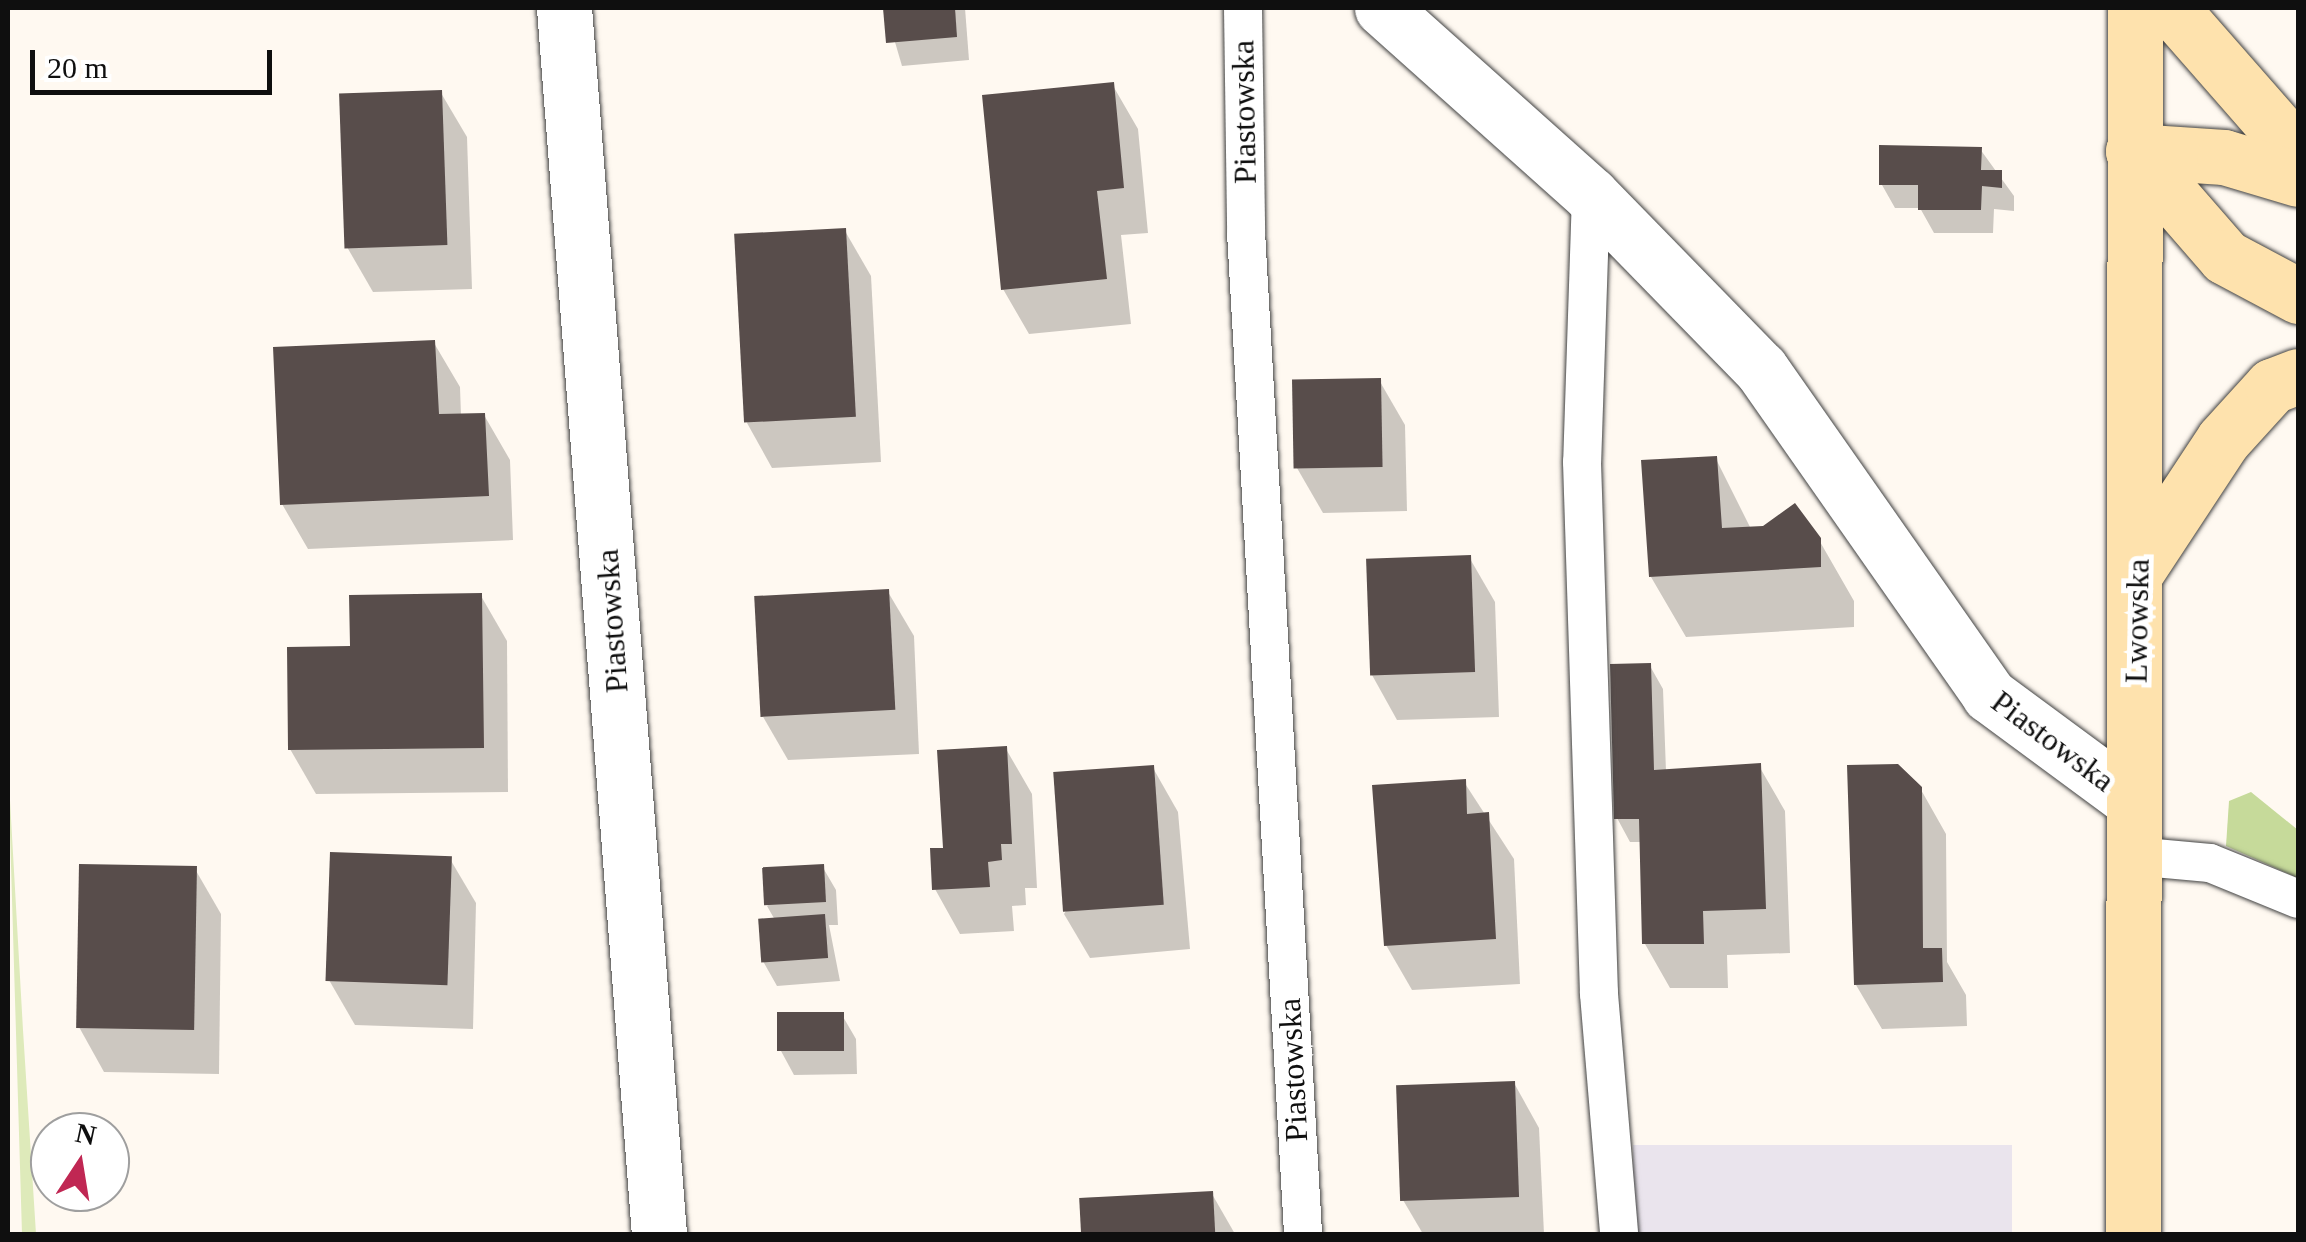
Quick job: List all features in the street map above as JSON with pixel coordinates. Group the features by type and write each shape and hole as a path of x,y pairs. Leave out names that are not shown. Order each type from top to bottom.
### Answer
{"main road":[{"name":"Lwowska","path":"2133,1234 2138,569 2136,8"},
{"path":"2171,8 2298,153"},
{"path":"2134,151 2224,157 2298,178"},
{"path":"2134,151 2225,257 2298,296"},
{"path":"2138,569 2223,440 2272,386 2298,376"}],"street":[{"name":"Piastowska","path":"564,8 659,1234"},
{"name":"Piastowska","path":"1382,8 1591,196 1761,369 1989,695 2134,802"}],"lane":[{"name":"Piastowska","path":"1243,8 1249,290 1303,1234"},
{"path":"1591,196 1582,462 1599,994 1619,1234"},
{"path":"2134,856 2210,863 2298,899"}],"shaded area":[{"path":"1633,1145 2012,1145 2012,1234 1633,1234"}],"green space":[{"path":"8,765 30,1140 30,1212 35,1212 36,1234 22,1234"},
{"path":"2251,792 2298,830 2298,878 2226,846 2229,801"}],"building":[{"path":"883,8 955,8 957,37 886,43"},
{"path":"1114,82 1124,188 1097,191 1107,279 1001,290 982,95"},
{"path":"442,90 447,245 344,249 339,94"},
{"path":"1879,145 1982,147 1981,170 2002,170 2002,188 1982,186 1981,210 1918,210 1918,185 1879,185"},
{"path":"846,228 856,417 744,423 734,234"},
{"path":"435,340 439,414 485,413 489,496 280,505 273,347"},
{"path":"1381,378 1383,467 1294,469 1292,380"},
{"path":"1717,456 1722,528 1763,526 1795,503 1821,538 1821,567 1649,577 1641,460"},
{"path":"1471,555 1475,672 1370,676 1366,559"},
{"path":"889,589 895,710 761,717 754,596"},
{"path":"482,593 484,748 288,750 287,647 350,646 349,595"},
{"path":"1651,663 1654,770 1761,763 1766,909 1703,911 1704,944 1642,944 1639,819 1614,819 1610,664"},
{"path":"1007,746 1012,844 1001,844 1002,860 988,862 990,887 932,890 930,848 943,848 937,750"},
{"path":"1898,764 1922,787 1923,948 1942,948 1943,982 1854,985 1847,765"},
{"path":"1154,765 1164,905 1063,912 1053,772"},
{"path":"1466,779 1467,814 1489,812 1496,939 1384,946 1372,785"},
{"path":"330,852 452,856 447,985 325,981"},
{"path":"79,864 197,866 194,1030 76,1028"},
{"path":"824,864 826,902 764,905 762,867"},
{"path":"825,914 828,958 761,963 758,919"},
{"path":"777,1012 844,1012 844,1051 777,1051"},
{"path":"1515,1081 1519,1197 1400,1201 1396,1085"},
{"path":"1213,1191 1215,1234 1081,1234 1079,1198"}]}
